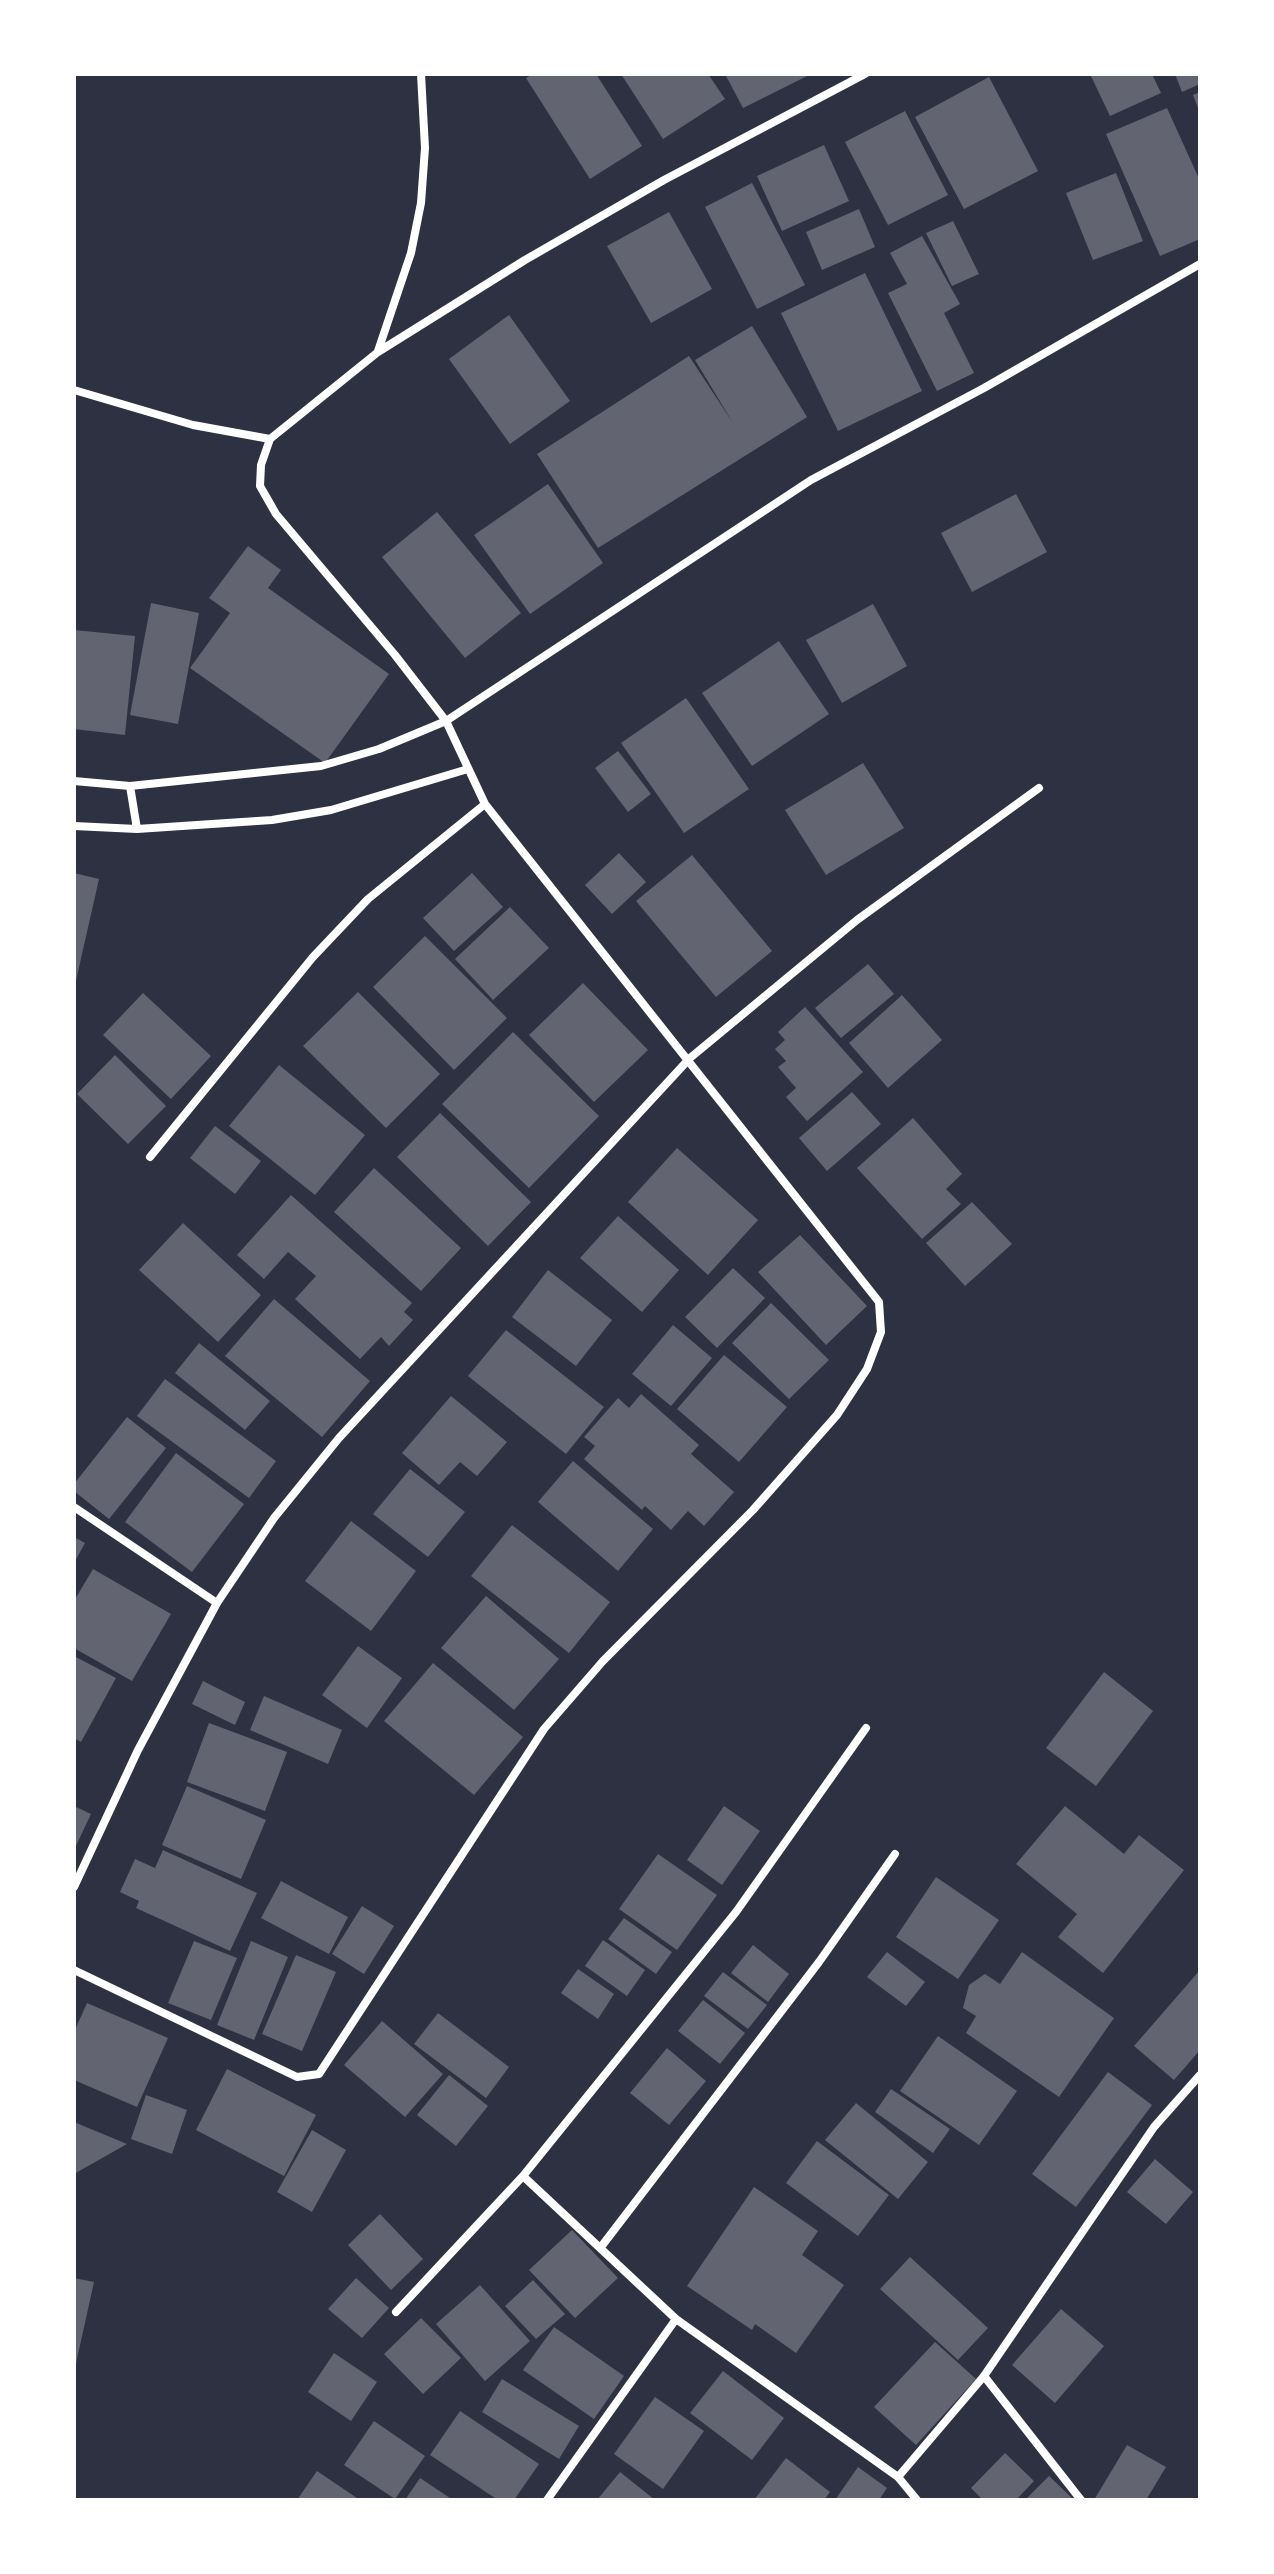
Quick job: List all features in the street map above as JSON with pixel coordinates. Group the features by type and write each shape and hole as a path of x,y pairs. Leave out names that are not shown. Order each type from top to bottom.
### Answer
{"street":[{"path":"378,352 411,253 421,203 425,148 421,74"},
{"path":"74,1970 297,2077 319,2074 544,1729 603,1661 753,1510 837,1415 867,1369 881,1332 879,1302 690,1058 485,804 446,721 395,655 276,514 260,486 261,465 270,439 378,352 525,260 664,180 865,74"},
{"path":"74,781 130,786 321,766 379,749 446,721 811,480 984,388 1200,264"},
{"path":"74,390 193,425 270,439"},
{"path":"74,826 137,829 272,820 331,810 468,769"},
{"path":"130,786 137,829"},
{"path":"74,1887 138,1750 217,1603 274,1518 339,1438 690,1058 857,920 1039,788"},
{"path":"150,1157 303,969 368,899 485,804"},
{"path":"74,1507 217,1603"},
{"path":"396,2312 523,2176 736,1912 866,1728"},
{"path":"601,2247 810,1975 895,1854"},
{"path":"898,2477 984,2376 1146,2139 1200,2075"},
{"path":"523,2176 676,2319 898,2477 917,2500"},
{"path":"547,2500 676,2319"},
{"path":"984,2376 1081,2500"}],"building":[{"path":"533,74 596,74 642,146 590,179 526,78"},
{"path":"621,74 708,74 725,99 663,139"},
{"path":"725,74 811,74 743,108"},
{"path":"1090,74 1152,74 1161,93 1110,116"},
{"path":"1175,74 1200,74 1200,84 1182,92"},
{"path":"989,77 1038,171 964,209 915,117"},
{"path":"1200,92 1200,113 1193,95"},
{"path":"1167,108 1200,181 1200,239 1160,256 1106,134"},
{"path":"905,111 948,195 888,225 845,142"},
{"path":"824,145 849,201 782,231 757,176"},
{"path":"1116,173 1143,241 1093,260 1066,193"},
{"path":"752,183 805,285 757,309 705,207"},
{"path":"859,209 875,247 822,270 806,232"},
{"path":"669,212 712,289 651,323 607,246"},
{"path":"953,221 979,274 952,286 926,233"},
{"path":"922,236 960,304 944,313 974,373 937,391 888,293 907,284 890,253"},
{"path":"865,273 922,391 838,431 781,313"},
{"path":"509,315 570,401 510,444 449,359"},
{"path":"752,326 807,417 598,548 537,454 689,356 733,423 695,360"},
{"path":"548,484 603,563 530,614 474,535"},
{"path":"1016,494 1047,552 972,592 941,533"},
{"path":"437,512 521,613 465,658 382,557"},
{"path":"248,546 281,570 268,588 389,674 325,763 190,668 230,613 209,598"},
{"path":"151,603 199,613 178,724 130,715"},
{"path":"873,604 907,666 842,703 806,640"},
{"path":"74,630 135,636 125,735 74,729"},
{"path":"779,641 829,714 752,766 702,693"},
{"path":"686,698 749,789 684,833 621,743"},
{"path":"618,751 651,794 628,812 595,768"},
{"path":"863,763 904,828 826,875 785,810"},
{"path":"619,853 646,882 612,914 585,885"},
{"path":"692,855 772,951 716,997 636,901"},
{"path":"74,873 99,879 75,985 74,985"},
{"path":"472,873 503,907 454,951 423,918"},
{"path":"510,907 549,948 493,1000 455,959"},
{"path":"425,936 507,1018 454,1070 373,987"},
{"path":"868,964 894,994 841,1038 815,1008"},
{"path":"583,983 648,1050 594,1102 529,1035"},
{"path":"358,992 440,1074 386,1128 303,1046"},
{"path":"143,993 211,1056 171,1099 103,1035"},
{"path":"902,995 942,1040 888,1088 849,1043"},
{"path":"805,1007 863,1072 807,1121 786,1097 796,1088 778,1067 786,1061 775,1049 785,1040 778,1032"},
{"path":"513,1032 599,1116 529,1188 442,1104"},
{"path":"115,1055 166,1106 128,1144 77,1094"},
{"path":"279,1065 365,1135 315,1195 229,1126"},
{"path":"852,1092 881,1124 827,1171 799,1138"},
{"path":"440,1113 531,1202 488,1246 397,1157"},
{"path":"913,1118 962,1174 946,1189 961,1204 922,1239 857,1168"},
{"path":"215,1126 261,1161 235,1194 190,1158"},
{"path":"677,1148 758,1220 708,1275 628,1202"},
{"path":"374,1168 461,1248 421,1291 334,1212"},
{"path":"291,1195 412,1303 404,1312 413,1320 389,1346 381,1337 360,1359 295,1299 316,1276 288,1252 264,1279 237,1255"},
{"path":"972,1202 1012,1244 965,1286 926,1243"},
{"path":"618,1216 679,1270 642,1312 580,1258"},
{"path":"183,1223 261,1295 218,1342 139,1270"},
{"path":"800,1235 867,1306 826,1345 758,1272"},
{"path":"733,1268 765,1298 717,1348 685,1317"},
{"path":"548,1270 612,1320 576,1366 512,1317"},
{"path":"274,1299 370,1381 322,1437 225,1356"},
{"path":"771,1303 829,1360 789,1399 732,1343"},
{"path":"673,1325 712,1358 671,1406 632,1374"},
{"path":"506,1330 604,1407 566,1454 468,1376"},
{"path":"199,1343 270,1401 245,1430 175,1373"},
{"path":"724,1355 787,1407 739,1462 677,1409"},
{"path":"165,1379 276,1461 249,1498 137,1416"},
{"path":"641,1394 699,1445 691,1454 734,1492 704,1526 688,1511 671,1530 645,1506 642,1510 584,1459 595,1446 584,1437 618,1398 629,1408"},
{"path":"451,1396 507,1442 477,1476 460,1462 439,1485 402,1453"},
{"path":"127,1417 166,1448 109,1519 74,1491 74,1484"},
{"path":"176,1453 244,1504 192,1572 125,1522"},
{"path":"573,1461 653,1529 618,1571 538,1502"},
{"path":"410,1469 465,1512 428,1557 373,1514"},
{"path":"351,1521 416,1571 371,1631 305,1581"},
{"path":"512,1525 610,1602 569,1653 471,1576"},
{"path":"74,1537 85,1543 74,1563"},
{"path":"93,1569 171,1614 132,1681 74,1648 74,1601"},
{"path":"486,1596 559,1659 514,1710 441,1648"},
{"path":"358,1646 402,1678 367,1728 322,1695"},
{"path":"74,1656 116,1678 81,1742 74,1738"},
{"path":"433,1663 523,1737 474,1795 384,1721"},
{"path":"1104,1672 1153,1711 1096,1786 1046,1748"},
{"path":"203,1681 245,1702 235,1725 192,1704"},
{"path":"264,1696 342,1730 328,1764 250,1730"},
{"path":"209,1723 287,1752 265,1811 187,1782"},
{"path":"187,1786 266,1820 241,1879 162,1845"},
{"path":"74,1806 91,1814 74,1850"},
{"path":"724,1806 760,1831 722,1885 687,1860"},
{"path":"1065,1806 1124,1854 1139,1835 1184,1870 1103,1973 1058,1937 1077,1914 1016,1864"},
{"path":"163,1850 257,1893 230,1951 136,1908 139,1901 120,1892 135,1859 155,1868"},
{"path":"658,1854 717,1895 677,1950 619,1909"},
{"path":"936,1877 999,1920 958,1979 896,1937"},
{"path":"281,1881 348,1917 329,1954 261,1918"},
{"path":"362,1906 394,1926 364,1974 332,1954"},
{"path":"624,1918 672,1952 656,1974 608,1939"},
{"path":"603,1940 645,1970 627,1996 585,1966"},
{"path":"194,1941 237,1958 211,2020 168,2003"},
{"path":"251,1941 288,1957 254,2040 217,2025"},
{"path":"753,1945 789,1974 768,2002 731,1973"},
{"path":"887,1952 925,1982 906,2006 867,1977"},
{"path":"1022,1952 1114,2018 1059,2097 966,2033 976,2016 963,2008 969,1985 985,1974 1000,1984"},
{"path":"296,1955 336,1972 302,2051 262,2034"},
{"path":"578,1969 614,1994 598,2019 561,1993"},
{"path":"1200,1970 1200,2050 1174,2080 1134,2046"},
{"path":"723,1972 767,2005 748,2029 704,1996"},
{"path":"703,2000 745,2033 720,2064 678,2031"},
{"path":"87,2003 168,2038 137,2107 74,2080 74,2032"},
{"path":"438,2013 509,2067 486,2098 414,2044"},
{"path":"382,2021 443,2074 405,2117 344,2065"},
{"path":"938,2036 1017,2091 979,2145 900,2091"},
{"path":"667,2048 706,2081 669,2125 630,2093"},
{"path":"227,2069 316,2115 284,2176 196,2130"},
{"path":"1108,2072 1152,2105 1076,2207 1032,2174"},
{"path":"449,2075 488,2106 456,2146 417,2115"},
{"path":"891,2089 950,2129 933,2153 875,2112"},
{"path":"146,2095 187,2110 172,2154 131,2139"},
{"path":"856,2103 928,2162 898,2199 825,2140"},
{"path":"74,2122 127,2144 74,2174"},
{"path":"312,2130 346,2150 312,2212 277,2192"},
{"path":"817,2141 889,2195 858,2236 786,2183"},
{"path":"1155,2159 1193,2192 1166,2224 1127,2192"},
{"path":"754,2187 818,2231 802,2255 844,2285 796,2353 755,2324 752,2330 687,2286"},
{"path":"380,2214 423,2259 391,2290 348,2245"},
{"path":"572,2230 618,2278 575,2318 529,2270"},
{"path":"910,2257 988,2328 958,2360 880,2289"},
{"path":"74,2278 94,2282 75,2368 74,2368"},
{"path":"356,2278 389,2308 362,2338 328,2309"},
{"path":"533,2280 565,2314 536,2339 505,2306"},
{"path":"480,2285 530,2341 485,2381 436,2324"},
{"path":"1061,2309 1104,2346 1055,2403 1012,2365"},
{"path":"421,2318 461,2358 423,2394 384,2354"},
{"path":"554,2327 624,2376 594,2419 523,2370"},
{"path":"935,2342 976,2379 916,2445 874,2407"},
{"path":"334,2353 377,2382 351,2421 308,2392"},
{"path":"723,2371 784,2418 752,2460 690,2413"},
{"path":"502,2379 579,2426 559,2459 482,2412"},
{"path":"655,2397 704,2431 663,2489 614,2454"},
{"path":"460,2411 539,2464 514,2500 498,2500 430,2455"},
{"path":"374,2421 425,2456 395,2499 344,2465"},
{"path":"1127,2445 1166,2467 1146,2500 1094,2500"},
{"path":"1005,2453 1034,2481 1016,2500 983,2500 971,2488"},
{"path":"786,2458 830,2492 824,2500 754,2500"},
{"path":"858,2467 887,2488 879,2500 835,2500"},
{"path":"317,2471 360,2500 297,2500"},
{"path":"620,2472 655,2500 597,2500"},
{"path":"1049,2476 1074,2500 1025,2500"},
{"path":"420,2478 453,2500 405,2500"}]}
